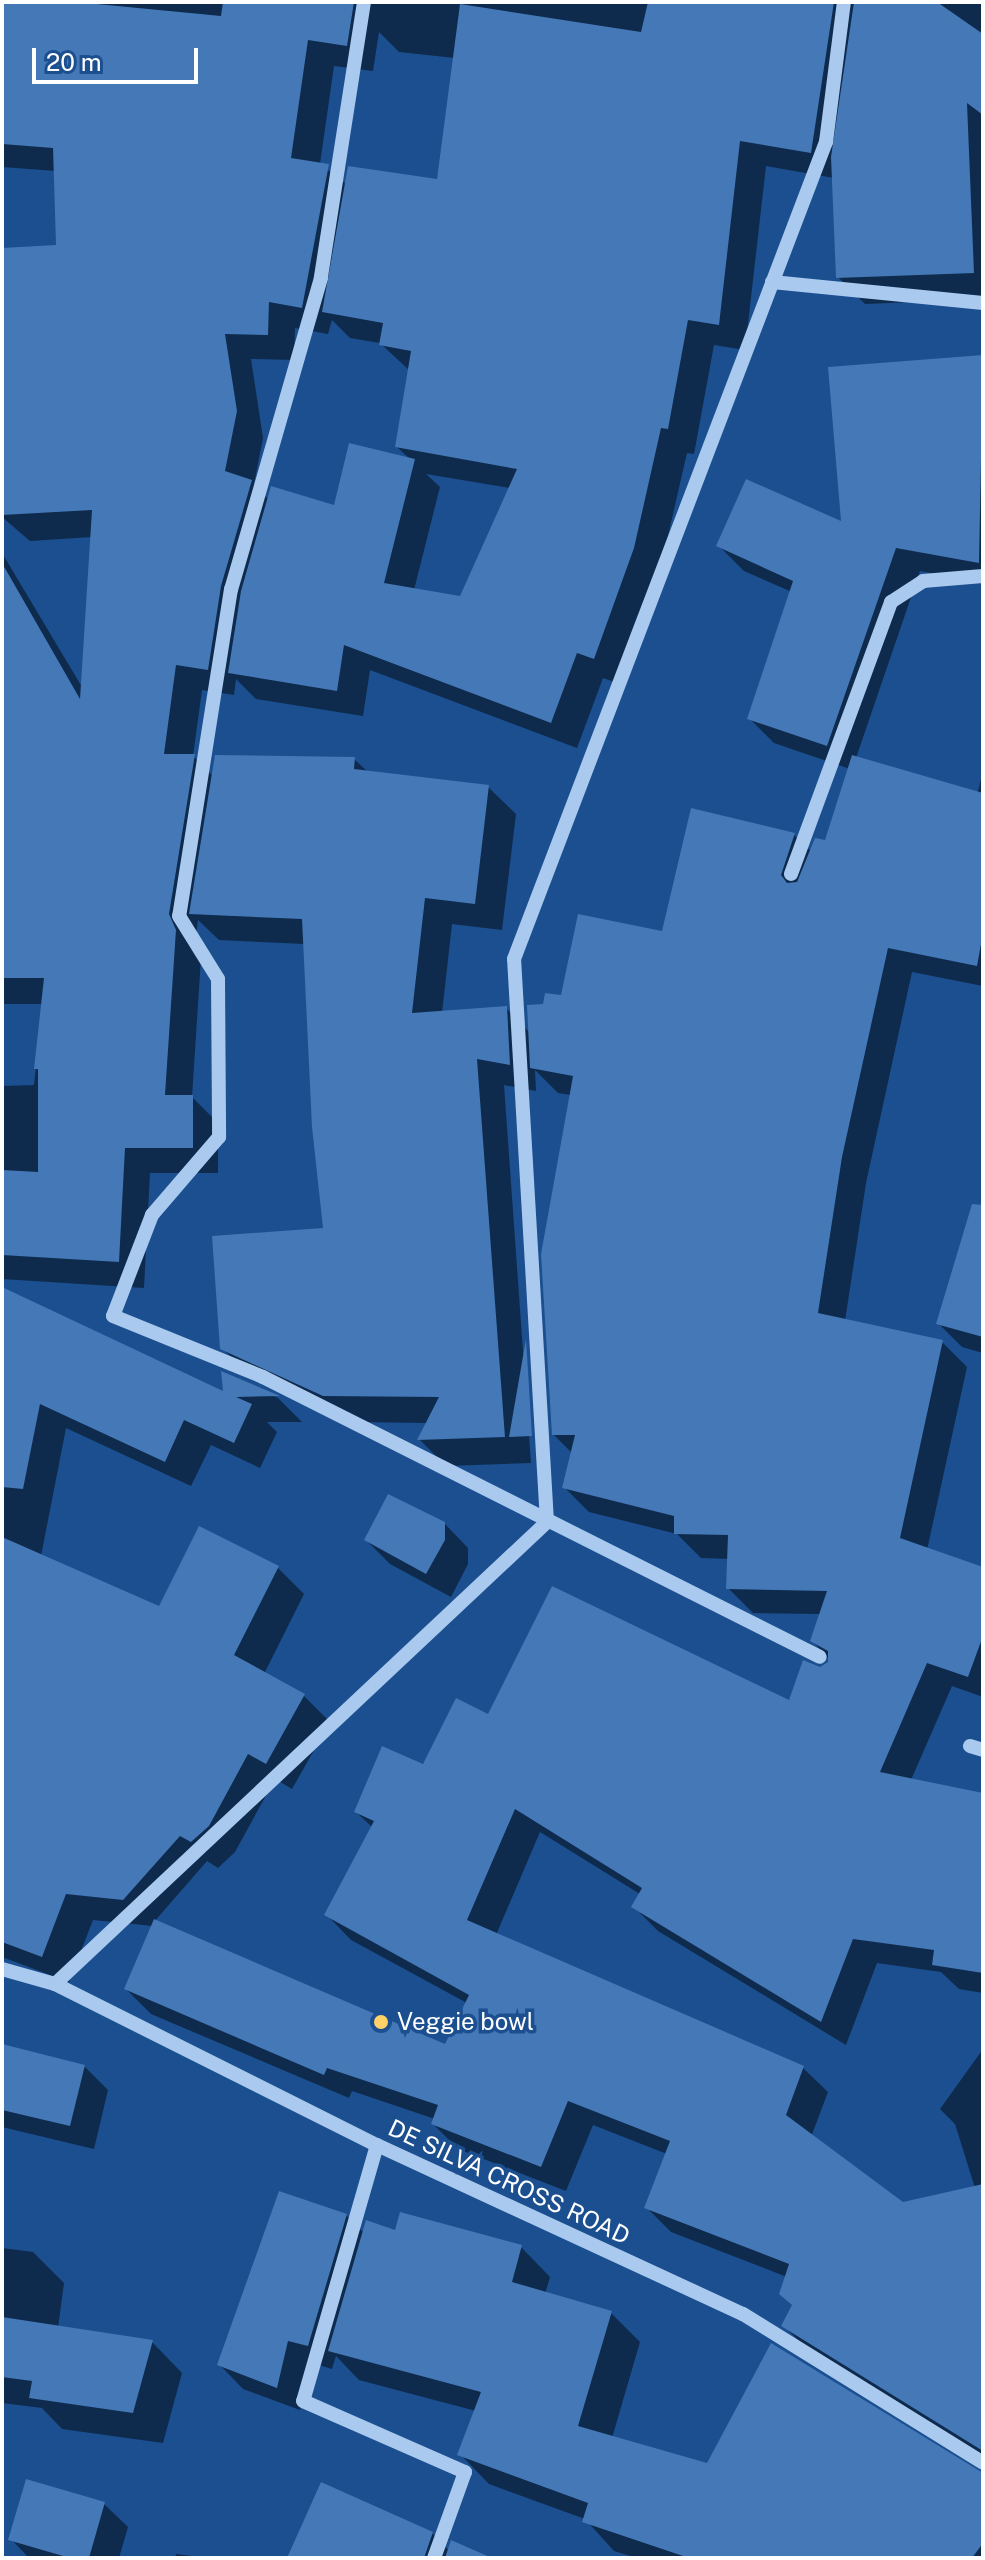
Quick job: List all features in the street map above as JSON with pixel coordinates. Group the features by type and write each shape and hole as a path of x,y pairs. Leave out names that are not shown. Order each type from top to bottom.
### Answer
{"street":[{"path":"364,2 321,278 231,589 179,916 218,979 219,1137 152,1215 113,1316 263,1377 820,1657"},
{"path":"547,1522 514,959 826,142 844,2"},
{"path":"772,282 983,303"},
{"path":"791,874 891,602 923,581 983,576"},
{"path":"55,1984 547,1522"},
{"name":"DE SILVA CROSS ROAD","path":"2,1969 55,1984 377,2145 743,2314 983,2463"},
{"path":"377,2145 303,2401 465,2472 434,2558"}],"building":[{"path":"2,2 76,2 221,16 223,2 354,2 347,46 308,40 291,158 329,164 302,308 269,302 268,335 225,334 237,411 225,471 252,480 221,586 208,670 176,665 164,754 195,754 169,914 176,930 165,1095 193,1095 193,1148 125,1148 119,1262 2,1255 2,1170 38,1172 38,1069 34,1069 44,978 2,978 2,563 80,699 92,510 2,515 2,248 56,245 53,148 2,144"},
{"path":"648,2 834,2 811,153 740,141 719,325 688,320 668,429 661,428 634,548 594,659 577,653 551,723 344,645 337,691 228,673 241,591 271,486 334,505 349,443 415,459 384,583 460,596 517,469 395,447 411,351 379,345 383,323 322,312 348,166 437,179 460,4 641,32"},
{"path":"854,2 937,2 983,34 983,115 967,103 974,273 836,278 831,157"},
{"path":"983,355 979,563 896,548 827,746 747,719 793,581 716,546 746,479 841,521 828,367"},
{"path":"215,755 355,757 354,769 489,785 475,904 425,898 412,1013 507,1006 510,1065 477,1059 505,1437 417,1440 439,1397 323,1396 220,1349 212,1236 323,1228 312,1127 302,919 189,914"},
{"path":"852,755 983,793 983,933 977,966 888,948 842,1157 818,1313 943,1340 900,1538 983,1567 983,1636 968,1677 927,1663 880,1772 983,1793 983,1973 932,1965 934,1950 853,1939 821,2022 631,1907 642,1888 515,1809 467,1920 804,2066 786,2115 903,2202 983,2184 983,2451 781,2326 792,2305 779,2294 789,2264 644,2208 670,2141 568,2101 541,2167 431,2124 438,2105 327,2068 324,2075 124,1989 154,1919 445,2044 469,1995 324,1915 374,1821 354,1812 382,1746 423,1764 456,1698 488,1714 552,1586 789,1700 803,1660 820,1667 828,1662 828,1651 810,1641 827,1591 726,1589 728,1535 674,1534 674,1516 562,1488 575,1435 552,1435 541,1254 573,1076 530,1068 527,1005 543,1004 545,993 561,995 578,914 662,931 691,808 795,833 781,875 787,883 797,882 815,838 825,840"},
{"path":"972,1204 983,1205 983,1337 936,1324"},
{"path":"2,1287 223,1391 221,1371 280,1396 236,1397 252,1404 234,1443 184,1420 165,1462 40,1404 23,1489 2,1487"},
{"path":"526,1339 532,1436 509,1437"},
{"path":"388,1494 445,1522 445,1540 426,1574 364,1540"},
{"path":"199,1526 279,1566 234,1655 305,1694 266,1764 248,1754 209,1826 191,1842 180,1836 123,1900 66,1894 42,1957 2,1942 2,1537 159,1606"},
{"path":"2,2044 85,2065 70,2126 2,2110"},
{"path":"279,2191 347,2214 308,2346 288,2341 277,2388 217,2365"},
{"path":"400,2212 522,2245 512,2282 612,2311 578,2426 707,2463 771,2343 983,2473 983,2543 972,2558 689,2558 582,2522 588,2503 457,2455 481,2392 328,2351 366,2220 395,2230"},
{"path":"2,2317 153,2340 133,2413 29,2398 32,2381 2,2377"},
{"path":"26,2479 105,2502 89,2558 70,2558 8,2540"},
{"path":"321,2482 433,2532 424,2558 287,2558"},
{"path":"451,2540 492,2558 445,2558"}],"place":[{"name":"Veggie bowl","path":"381,2022"}]}
